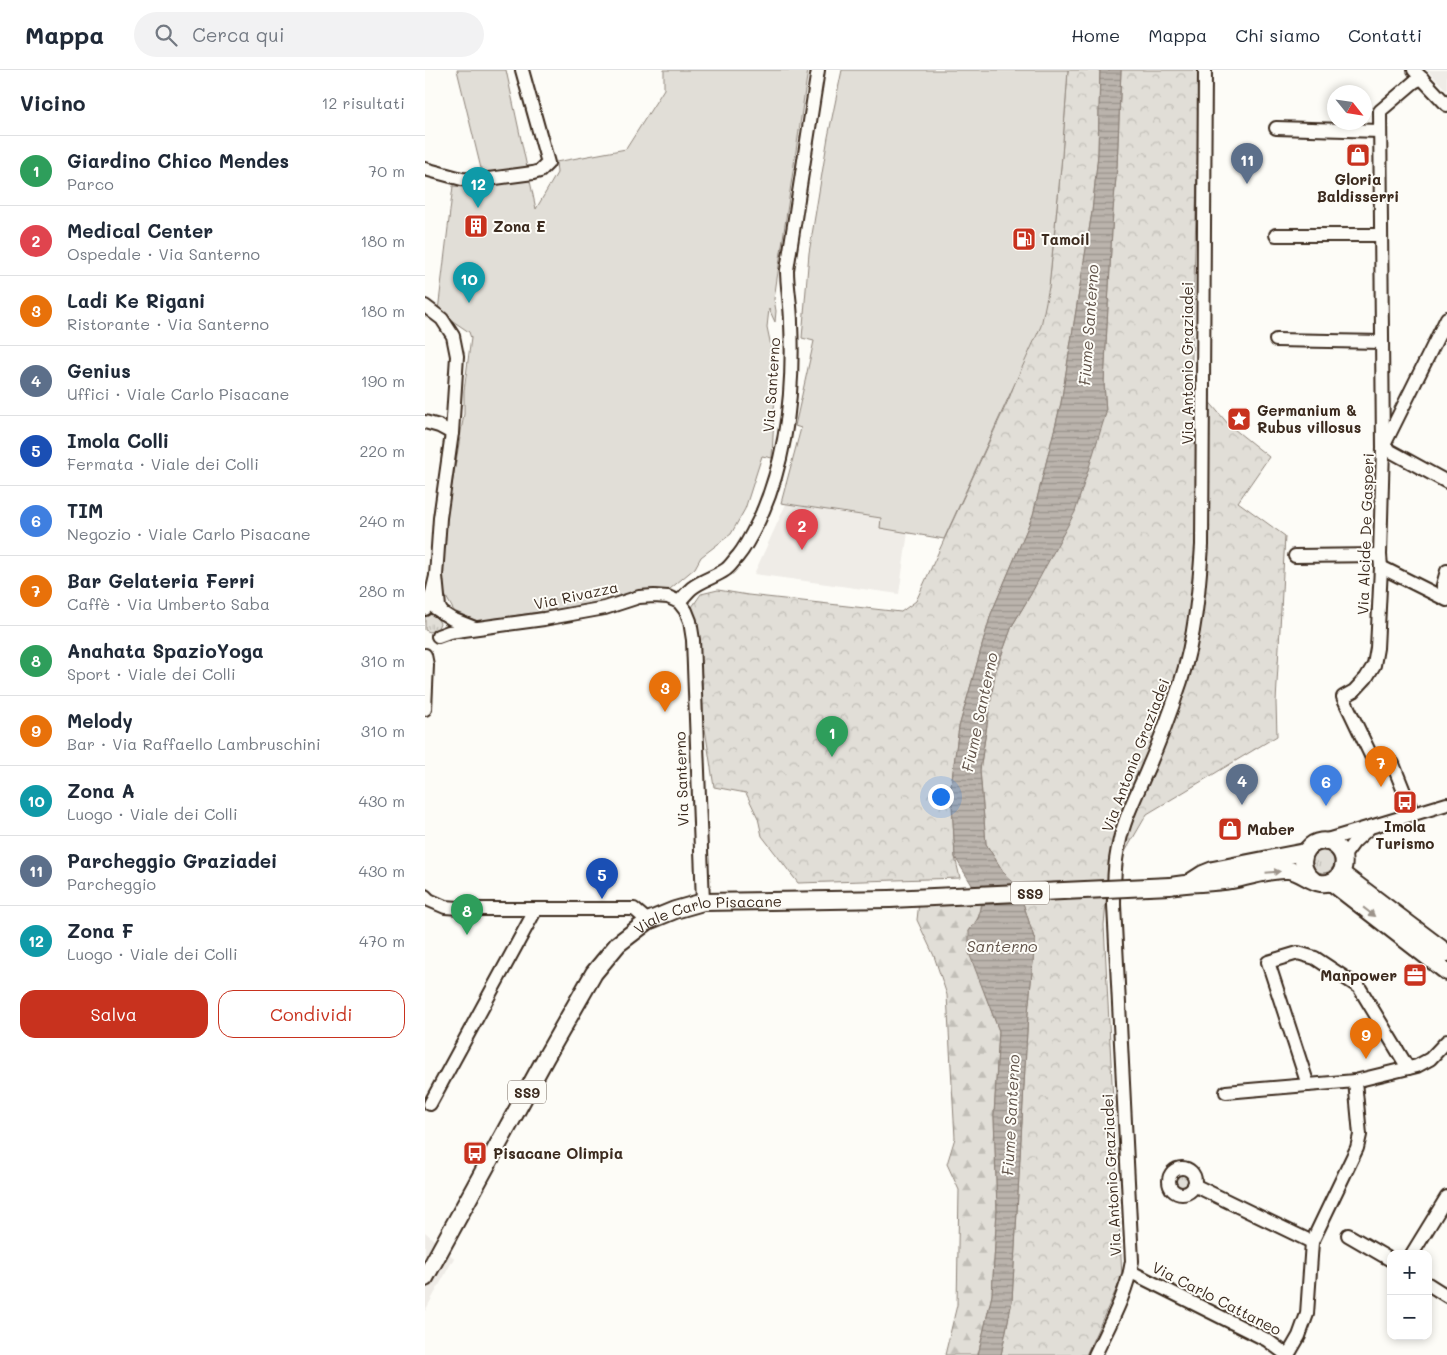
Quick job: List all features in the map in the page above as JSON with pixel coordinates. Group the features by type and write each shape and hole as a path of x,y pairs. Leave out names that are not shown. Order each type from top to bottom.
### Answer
{"main road":[{"path":"1313,880 1304,871 1303,858 1311,847 1331,843 1336,846 1338,871 1447,972"},
{"name":"Viale Carlo Pisacane","path":"1190,882 1213,870 1256,862 1311,847"},
{"path":"1232,880 1231,875 1235,870 1256,862"},
{"name":"Viale Carlo Pisacane","path":"425,1278 541,1065 594,973 618,944 648,921 675,910 703,902 890,898 1170,886 1190,882 1232,880 1263,873 1289,870 1325,883 1338,871"},
{"path":"1338,871 1447,953"}],"street":[{"path":"425,169 462,179 481,180 533,173 540,171 548,164 522,70"},
{"name":"Via Santerno","path":"703,902 693,640 686,610 679,602 691,589 725,570 739,554 751,536 766,504 777,467 786,430 791,360 791,322 787,270 818,70"},
{"name":"Via Antonio Graziadei","path":"1095,1355 1131,1272 1133,1250 1113,905 1114,868 1126,820 1161,738 1181,679 1188,652 1199,585 1202,496 1205,70"},
{"path":"1418,74 1447,105"},
{"name":"Via Alcide De Gasperi","path":"1413,814 1393,764 1387,760 1375,764 1343,697 1354,691 1366,678 1374,665 1377,648 1383,447 1380,111 1414,82 1418,74"},
{"path":"1276,128 1380,131"},
{"path":"1276,236 1381,235"},
{"path":"425,306 442,319 453,336 457,356 452,433 440,518 436,576 432,593 425,609"},
{"path":"1446,323 1383,447 1447,482"},
{"path":"1276,340 1382,342"},
{"path":"425,422 439,426 452,433"},
{"path":"1295,556 1381,561 1447,598"},
{"path":"1447,571 1443,585 1447,598"},
{"path":"425,709 426,660 433,637 445,628 445,618 439,607 436,576"},
{"name":"Via Rivazza","path":"433,637 449,632 544,620 605,608 639,598 668,597 679,602"},
{"name":"Via Rivazza","path":"425,609 435,608 442,613 478,628"},
{"name":"Viale Carlo Pisacane","path":"1311,847 1372,826 1447,804"},
{"name":"Viale Carlo Pisacane","path":"1338,871 1354,842 1372,826"},
{"path":"425,896 429,900 445,907 473,909 634,909 648,921"},
{"path":"430,1104 536,909"},
{"path":"1308,1085 1268,962 1298,953 1315,958 1359,988 1408,1068"},
{"path":"1226,1092 1355,1081 1417,1066 1430,1059 1447,1041"},
{"path":"1288,1355 1299,1336 1307,1314 1312,1242 1357,1148 1360,1135 1355,1081"},
{"path":"1194,1185 1312,1242"},
{"path":"1413,1250 1447,1196"},
{"path":"1347,1235 1387,1258"},
{"name":"Via Carlo Cattaneo","path":"1131,1272 1267,1340 1288,1355"},
{"path":"1432,1287 1447,1296"}],"shaded area":[{"path":"1427,70 1447,70 1447,91"},
{"path":"786,504 882,518 881,528 908,532 899,594 754,574"},
{"path":"425,1232 454,1258 425,1311"}],"green space":[{"path":"457,70 506,70 536,209 557,173 556,162 626,149 664,89 664,70 808,70 774,299 775,322 769,309 767,327 776,370 772,458 762,456 745,509 731,534 701,557 695,568 670,589 603,603 477,621 454,611 445,595 442,581 442,560 447,514 464,414 464,391 471,338 469,332 438,311 453,186 486,189"},
{"path":"842,70 1068,70 1062,156 1049,287 1041,326 944,539 880,528 881,518 781,503 801,428 795,426 814,341 802,338 809,253 828,137"},
{"path":"1068,70 1100,70 1098,154 1092,212 1061,403 1033,515 991,614 959,727 951,786 955,857 960,878 798,883 762,836 758,818 746,793 714,787 703,716 702,677 696,628 690,610 701,594 718,590 901,612 916,601 1010,396 1049,287 1062,156"},
{"path":"1121,70 1200,70 1191,390 1201,392 1229,425 1269,457 1238,502 1285,536 1276,702 1277,736 1147,814 1108,881 1104,925 1122,1277 1086,1355 1001,1355 1012,1301 1028,1013 1035,941 1018,887 1004,873 986,844 980,770 995,673 1012,626 1031,594 1106,413 1104,383"},
{"path":"435,615 440,623 438,628 430,632 425,630 425,616"},
{"path":"1323,851 1331,854 1334,862 1331,870 1323,873 1315,870 1312,862 1315,854"},
{"path":"981,900 980,913 969,931 985,994 999,1031 994,1115 997,1210 992,1295 978,1355 945,1355 957,1305 959,1190 947,1164 955,1138 947,995 934,956 917,920 919,902"},
{"path":"1184,1173 1192,1181 1184,1189 1176,1181"}],"water":[{"name":"Santerno","path":"1100,70 1121,70 1104,383 1106,413 1075,512 1012,626 995,673 980,770 986,844 1004,873 1018,887 1035,941 1028,1013 1012,1301 1001,1355 978,1355 992,1295 997,1210 994,1115 999,1031 969,953 969,931 978,919 982,905 981,900 955,857 951,786 959,727 991,614 1033,515 1061,403 1092,212 1098,154"}],"place":[{"name":"Gloria Baldisserri","path":"1358,155"},
{"name":"Parcheggio Graziadei","path":"1247,184"},
{"name":"Zona F","path":"478,208"},
{"name":"Zona E","path":"476,226"},
{"name":"Tamoil","path":"1024,239"},
{"name":"Zona A","path":"469,303"},
{"name":"Germanium & Rubus villosus","path":"1239,419"},
{"name":"Medical Center","path":"802,550"},
{"name":"Ladi Ke Rigani","path":"665,712"},
{"name":"Giardino Chico Mendes","path":"832,757"},
{"name":"Bar Gelateria Ferri","path":"1381,787"},
{"name":"Imola Turismo","path":"1405,802"},
{"name":"Genius","path":"1242,805"},
{"name":"TIM","path":"1326,806"},
{"name":"Maber","path":"1230,829"},
{"name":"Imola Colli","path":"602,899"},
{"name":"Anahata SpazioYoga","path":"467,935"},
{"name":"Manpower","path":"1415,975"},
{"name":"Melody","path":"1366,1059"},
{"name":"Pisacane Olimpia","path":"475,1153"}],"water label":[{"name":"Fiume Santerno","path":"1088,325"},
{"name":"Fiume Santerno","path":"979,712"},
{"name":"Fiume Santerno","path":"1010,1115"}]}
